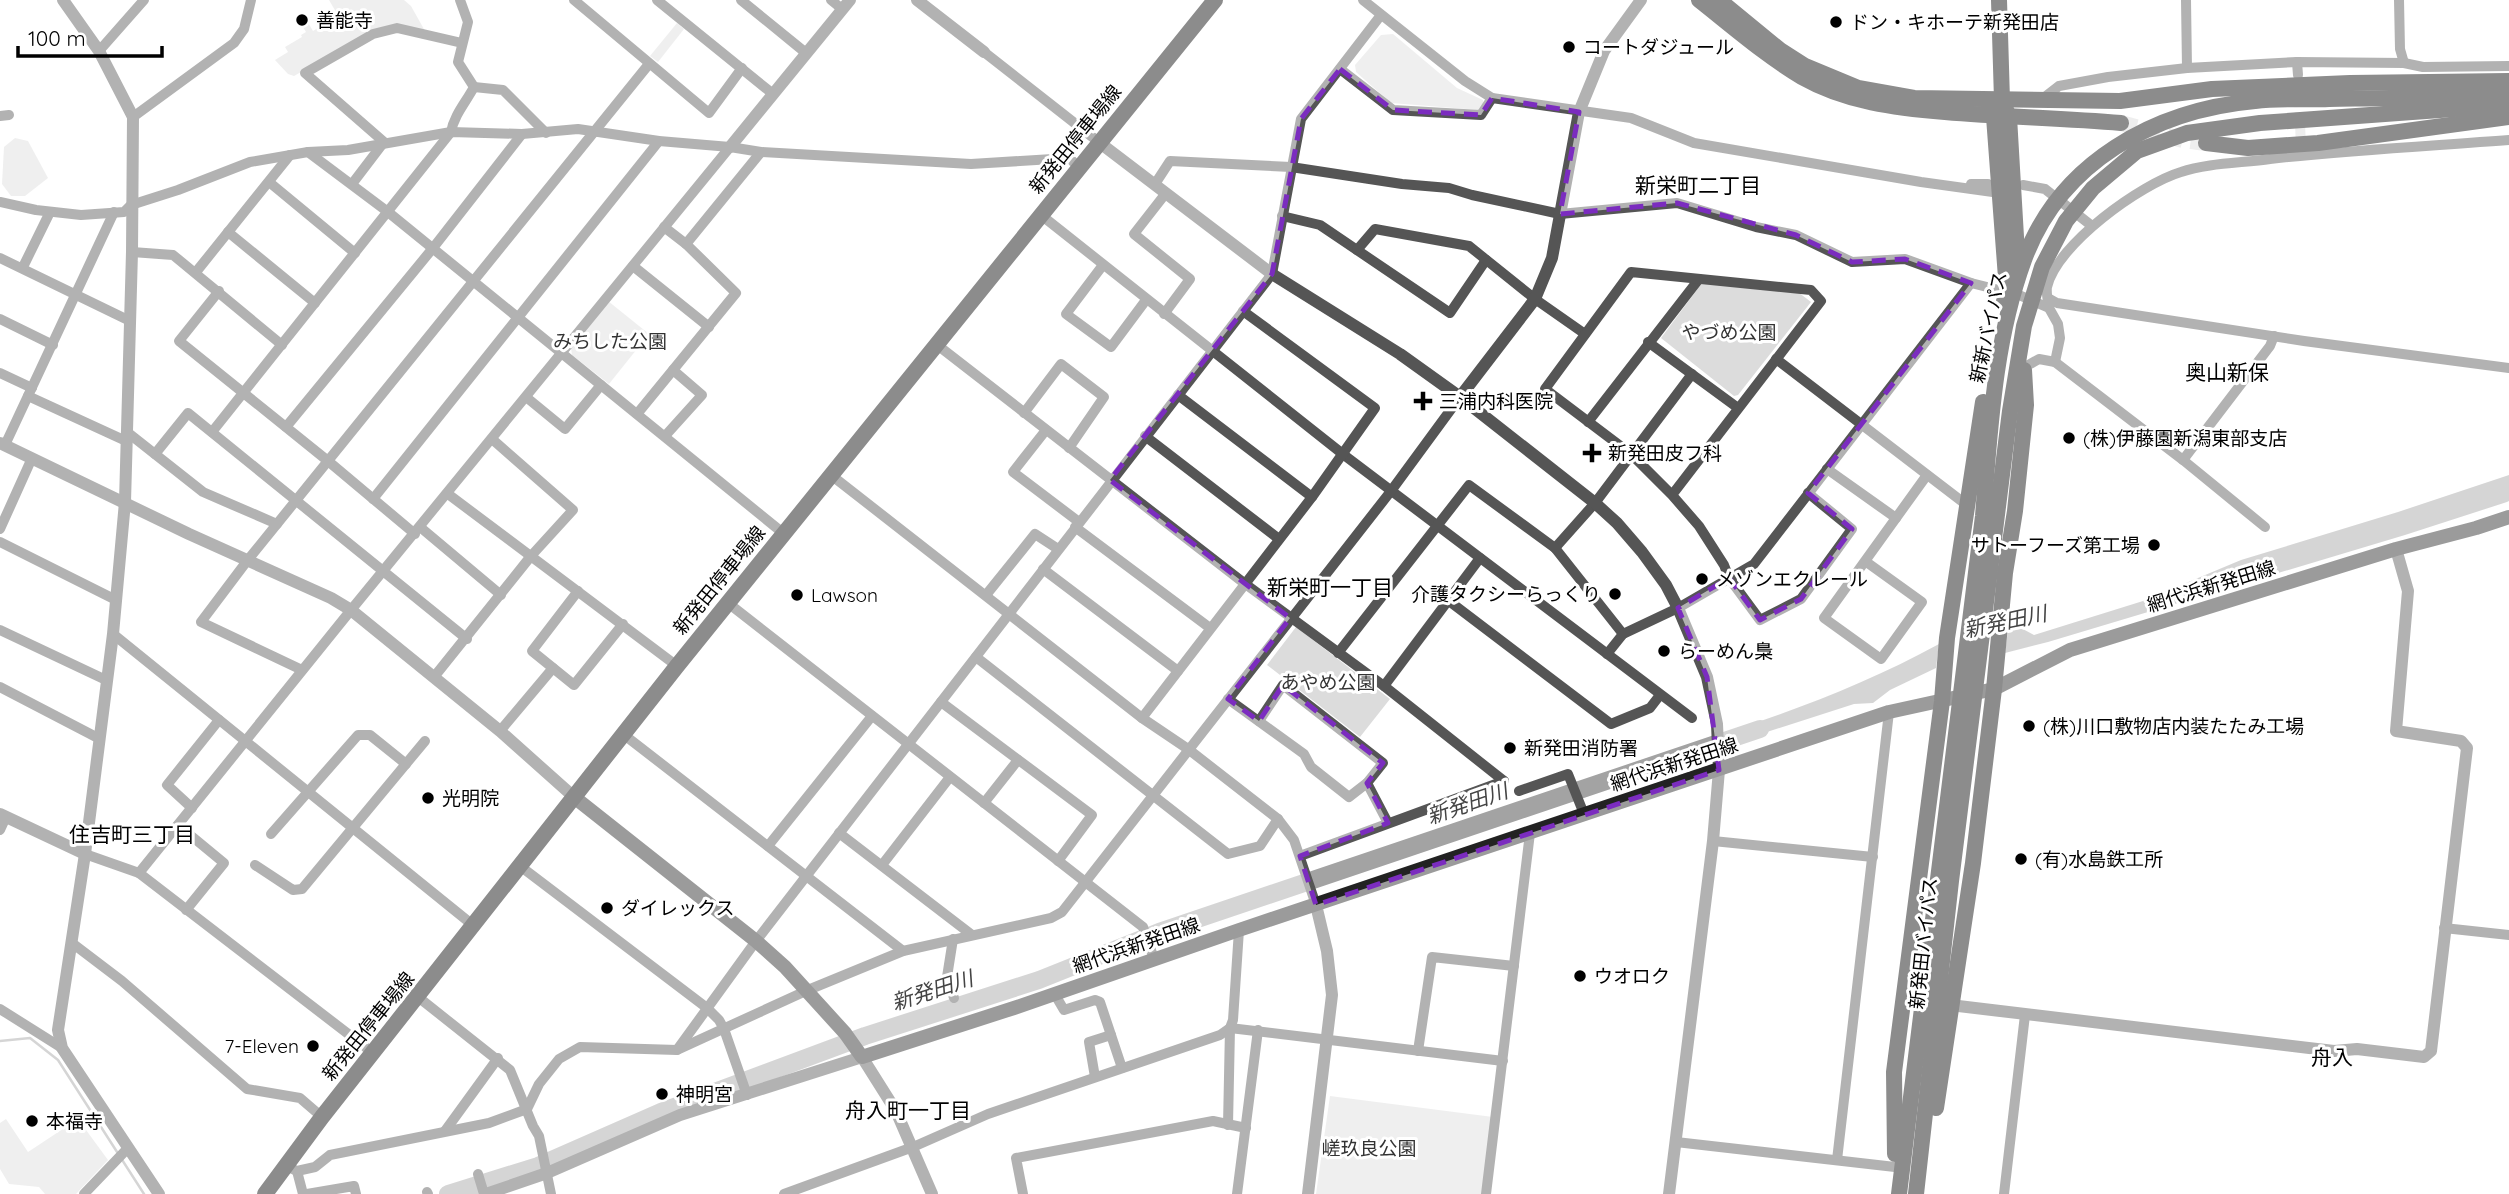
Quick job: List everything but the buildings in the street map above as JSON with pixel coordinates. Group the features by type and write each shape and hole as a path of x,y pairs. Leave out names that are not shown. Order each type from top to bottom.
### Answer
{"main road":[{"name":"新発田停車場線","path":"265,1194 292,1168 322,1117 677,666 1215,0"},
{"path":"1699,0 1767,54 1802,77 1827,89 1889,107 2002,117 2121,123"},
{"path":"1719,0 1780,50 1805,66 1840,82 1871,91 1914,98 2120,101 2212,89 2509,81"},
{"path":"1897,1194 1894,1072 1942,701 1947,638 1982,404 2013,293 2002,117 1999,0"},
{"name":"新新バイパス","path":"1967,699 1992,408 2007,319 2025,258 2050,210 2081,173 2125,139 2181,115 2230,105 2254,101 2460,96 2509,92"},
{"name":"新新バイパス","path":"1967,699 2024,326 2042,267 2066,221 2094,188 2137,152 2187,133 2260,123 2388,116 2509,105"},
{"path":"1923,1194 1973,863 2026,405 2024,368 2013,293 1994,189 2002,117"},
{"path":"2206,143 2248,148 2318,143 2509,117"},
{"name":"網代浜新発田線","path":"860,1053 1054,993 1152,952 1239,930 1314,900 1530,833 1889,712 1994,689 2070,650 2396,549 2509,517"},
{"name":"新発田バイパス","path":"1897,1194 1944,879 1967,699"},
{"path":"574,797 756,941 808,990 860,1053"},
{"name":"新発田バイパス","path":"1916,1194 1944,879"}],"street":[{"path":"63,0 99,51 133,117 125,502 113,634 85,854 58,1030 62,1048 159,1194"},
{"path":"99,51 144,0"},
{"path":"133,117 234,43 244,29 251,0"},
{"path":"460,0 468,22 458,62 474,87"},
{"path":"573,0 709,113 742,68"},
{"path":"657,0 773,94"},
{"path":"741,0 806,53"},
{"path":"139,873 846,4 831,0"},
{"path":"917,0 1272,274 1400,354 1460,397 1617,523 1666,585 1707,677 1717,724 1719,753 1713,841 1669,1194"},
{"path":"1363,0 1465,81 1492,98 1631,118 1694,143 1921,182 1994,189"},
{"path":"356,1194 354,1186 305,1194 292,1168 316,1167 330,1155 489,1123 527,1109 539,1084 559,1059 580,1047 677,1050 808,990 903,951 1051,918 1062,912 1391,491 1535,299 1552,258 1579,112 1604,51 1641,0"},
{"path":"2186,0 2187,68"},
{"path":"2399,0 2400,49 2404,63"},
{"path":"677,1050 756,941 1272,274 1301,119 1381,15"},
{"path":"384,142 305,73 373,34 397,28 462,43"},
{"path":"2297,62 2298,75"},
{"path":"2040,100 2059,86 2187,68 2297,62 2404,63 2423,67 2509,66"},
{"path":"302,670 201,622 247,561 649,64"},
{"path":"1340,69 1393,110 1481,115 1492,98"},
{"path":"212,432 451,132 453,119 463,109 474,87"},
{"path":"474,87 502,90 546,133"},
{"path":"0,202 81,215 124,212 131,205 250,162 308,152 348,150 451,132 522,134 578,129 761,152 971,164 1069,158 1080,168"},
{"path":"286,427 433,248 522,134"},
{"path":"2055,362 2060,338 2058,324 2048,302 2047,289 2053,273 2068,250 2092,226 2145,189 2181,172 2302,154 2509,140"},
{"path":"373,499 659,141"},
{"path":"352,184 384,142"},
{"path":"308,152 433,248 783,533"},
{"path":"686,244 761,152"},
{"path":"196,272 290,155"},
{"path":"1155,184 1170,161 1290,167 1402,184 1449,188 1560,214 1677,203 1756,227 1796,235 1852,262 1905,259 1971,283 2048,302 2509,368"},
{"path":"269,182 355,253"},
{"path":"1921,182 1994,189"},
{"path":"2023,185 2045,189 2092,226"},
{"path":"1164,314 1190,279 1135,234 1166,193"},
{"path":"23,267 50,212"},
{"path":"114,212 53,345 2,444 247,561 331,598 351,610 500,731 574,797"},
{"path":"1041,215 1344,455 1692,718"},
{"path":"1282,216 1320,225 1450,313 1486,260"},
{"path":"637,414 736,293 686,244 664,227"},
{"path":"1357,250 1375,229 1469,246 1535,299 1585,334"},
{"path":"228,232 315,303"},
{"path":"132,252 173,255 282,345"},
{"path":"0,258 78,293 130,321"},
{"path":"1103,265 1066,314 1111,347 1146,300"},
{"path":"633,266 709,327"},
{"path":"1672,495 1821,301 1811,290 1631,272 1545,389 1631,454 1672,495 1699,526 1724,565 1729,578 1760,620 1801,599 1852,529 1808,493"},
{"path":"1588,422 1699,279"},
{"path":"1607,654 1623,634 1678,608 1754,564 1971,283"},
{"path":"219,291 179,341 373,499 501,595"},
{"path":"1142,718 1344,455 1376,408 1243,311"},
{"path":"0,319 53,345"},
{"path":"2183,460 2270,346 2274,336"},
{"path":"1648,342 1738,408"},
{"path":"936,344 1244,583 1384,686 1504,781 1300,856"},
{"path":"1776,359 1968,506"},
{"path":"2024,368 2039,359 2055,362 2265,527"},
{"path":"1024,413 1061,364 1083,380 1104,397 1069,448"},
{"path":"665,436 702,395 673,370"},
{"path":"0,373 30,392 127,436 155,454 203,492 277,524"},
{"path":"1555,548 1595,503 1692,374"},
{"path":"526,397 565,429 601,385"},
{"path":"1178,395 1312,497"},
{"path":"155,454 188,413 467,639"},
{"path":"1046,430 1013,472 1210,628"},
{"path":"1145,436 1279,539"},
{"path":"434,677 531,556 573,510 492,439"},
{"path":"0,529 32,458"},
{"path":"1827,469 1896,518"},
{"path":"831,475 1142,718 1188,749 1278,820 1294,840 1327,951 1332,995 1308,1194"},
{"path":"1865,561 1922,602 1881,659 1824,618 1865,561 1927,475"},
{"path":"1338,653 1469,485 1555,548 1623,634"},
{"path":"448,494 677,666"},
{"path":"986,595 1035,534 1058,549"},
{"path":"0,542 116,600"},
{"path":"1950,1005 2334,1051 2357,1049 2424,1057 2431,1051 2467,748 2461,741 2396,731 2408,591 2396,549"},
{"path":"1384,686 1479,558"},
{"path":"1043,569 1178,671"},
{"path":"578,591 532,652 575,685 623,624"},
{"path":"1449,601 1611,723 1650,708 1660,695"},
{"path":"728,603 1143,927 1152,952"},
{"path":"0,631 106,680"},
{"path":"113,634 474,926"},
{"path":"976,657 1228,854 1260,846 1278,820"},
{"path":"500,731 553,668"},
{"path":"1228,699 1304,754 1311,767 1349,797 1367,783 1383,763 1283,685 1259,721"},
{"path":"0,687 98,738"},
{"path":"941,702 1091,815 1058,860"},
{"path":"1838,1160 1889,712"},
{"path":"768,846 872,716"},
{"path":"192,808 167,785 219,720"},
{"path":"623,734 903,951"},
{"path":"271,834 358,735 370,735 406,764"},
{"path":"255,865 293,890 302,889 425,741"},
{"path":"984,803 1018,760"},
{"path":"1520,791 1568,774 1584,814"},
{"path":"882,865 950,777"},
{"path":"1367,783 1388,824"},
{"path":"0,830 3,815 85,854 139,873 373,1053"},
{"path":"178,825 224,863 186,910"},
{"path":"839,833 972,934"},
{"path":"1486,1194 1530,833"},
{"path":"1713,841 1873,857"},
{"path":"520,866 707,1008 724,1029 746,1092"},
{"path":"2444,928 2509,935"},
{"path":"1228,1125 1230,1028 1233,1020 1239,930"},
{"path":"953,939 947,977 954,998"},
{"path":"72,943 122,981 247,1089 300,1098 322,1117"},
{"path":"1419,1051 1432,957 1514,966"},
{"path":"1054,993 1064,1010 1095,1000 1100,1002 1122,1068"},
{"path":"418,997 510,1070 539,1136 551,1194"},
{"path":"0,1010 62,1048"},
{"path":"2004,1194 2025,1015"},
{"path":"784,1194 913,1147 988,1114 1220,1035 1230,1028 1503,1062"},
{"path":"1237,1194 1258,1030"},
{"path":"1095,1077 1089,1042 1111,1035"},
{"path":"478,1174 484,1192 547,1170 680,1115 860,1053 896,1111 932,1194"},
{"path":"445,1131 498,1058"},
{"path":"1023,1194 1016,1158 1213,1121 1246,1128"},
{"path":"1676,1142 1895,1167"},
{"path":"84,1194 128,1148"}],"highlighted area":[{"path":"1340,69 1393,110 1481,115 1492,98 1579,112 1560,214 1677,203 1796,235 1852,262 1905,259 1971,283 1808,493 1852,529 1801,599 1760,620 1729,578 1678,608 1707,677 1719,770 1316,905 1300,856 1388,823 1367,783 1383,763 1283,685 1259,721 1228,699 1290,618 1110,480 1272,274 1301,119"}],"green space":[{"path":"329,0 404,0 411,6 425,31 397,27 368,34 294,76 288,74 275,60 288,52 285,47 306,32 301,24 307,21 313,31 321,26 324,31 333,25 331,21 336,18 336,12"},
{"path":"677,23 684,29 658,62 650,56"},
{"path":"1393,34 1457,88 1483,100 1484,106 1479,110 1391,103 1356,72 1355,65 1381,35"},
{"path":"15,138 28,141 48,178 25,196 11,196 2,184 4,147"},
{"name":"やづめ公園","path":"1702,283 1798,292 1811,302 1738,395 1734,396 1661,338"},
{"name":"みちした公園","path":"608,301 649,334 609,384 572,355 571,348"},
{"name":"あやめ公園","path":"1296,627 1390,699 1360,737 1267,665"},
{"name":"嵯玖良公園","path":"1330,1096 1493,1117 1482,1194 1316,1194"},
{"path":"6,1119 28,1152 78,1119 108,1160 76,1194 45,1194 39,1187 9,1184 0,1169 0,1123"}],"shaded area":[{"path":"2509,475 2507,502 2405,535 2005,653 2008,630 2021,628 2034,635 2143,601 2241,560"},
{"path":"1939,644 1936,668 1890,690 1873,703 1854,704 1739,741 1737,729 1840,691"}],"waterway":[{"name":"新発田川","path":"448,1194 538,1166 661,1112 865,1036 1039,980 1159,932 1760,729"},
{"path":"0,1041 30,1038 58,1060 144,1194"}],"tunnel":[{"path":"2299,97 2301,148"},
{"path":"2121,123 2183,140 2206,143"}],"place":[{"name":"善能寺","path":"302,20"},
{"name":"ドン・キホーテ新発田店","path":"1836,22"},
{"name":"コートダジュール","path":"1569,47"},
{"name":"三浦内科医院","path":"1423,401"},
{"name":"(株)伊藤園新潟東部支店","path":"2069,438"},
{"name":"新発田皮フ科","path":"1592,453"},
{"name":"サトーフーズ第工場","path":"2154,545"},
{"name":"メゾンエクレール","path":"1702,579"},
{"name":"介護タクシーらっくり","path":"1615,594"},
{"name":"Lawson","path":"797,595"},
{"name":"らーめん梟","path":"1664,651"},
{"name":"(株)川口敷物店内装たたみ工場","path":"2029,726"},
{"name":"新発田消防署","path":"1510,748"},
{"name":"光明院","path":"428,798"},
{"name":"(有)水島鉄工所","path":"2021,859"},
{"name":"ダイレックス","path":"607,908"},
{"name":"ウオロク","path":"1580,976"},
{"name":"7-Eleven","path":"313,1046"},
{"name":"神明宮","path":"662,1094"},
{"name":"本福寺","path":"32,1121"}],"district":[{"name":"新栄町二丁目","path":"1698,185"},
{"name":"奥山新保","path":"2227,372"},
{"name":"新栄町一丁目","path":"1330,587"},
{"name":"住吉町三丁目","path":"132,834"},
{"name":"舟入","path":"2332,1057"},
{"name":"舟入町一丁目","path":"908,1110"}]}
